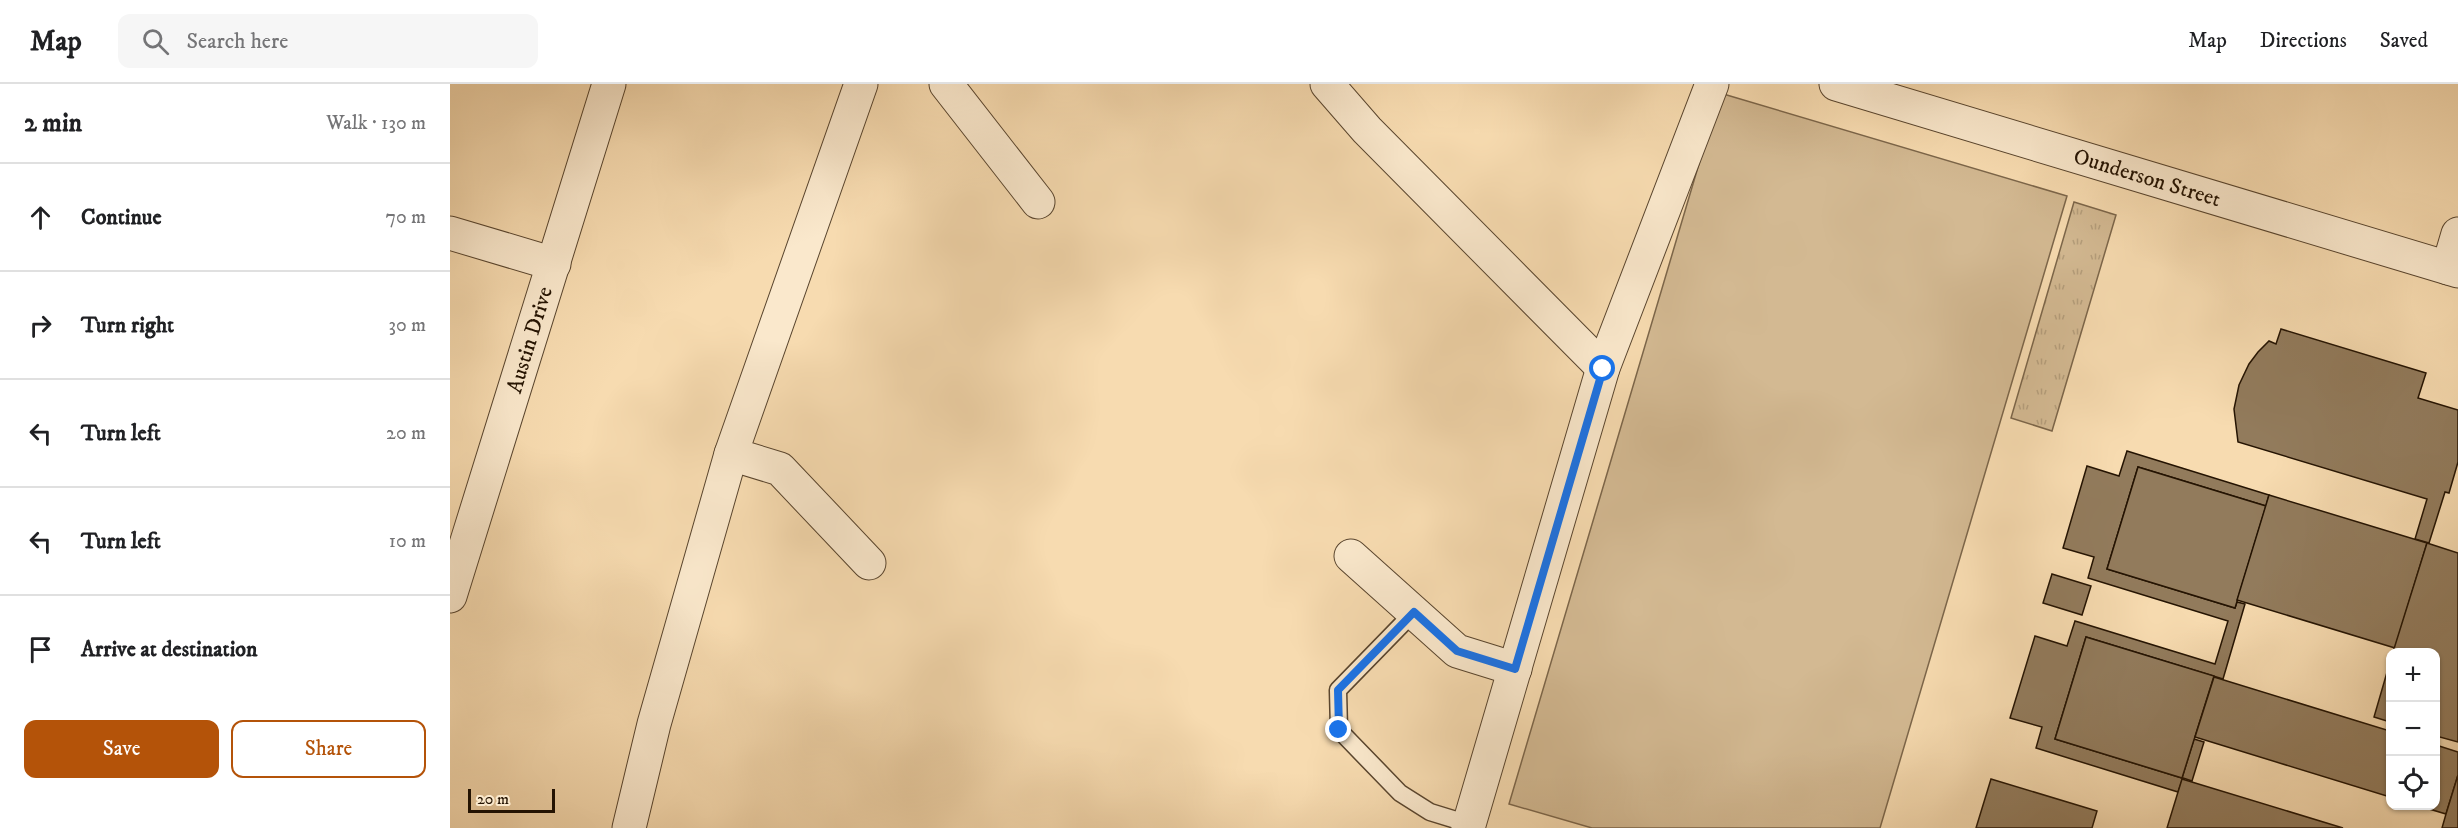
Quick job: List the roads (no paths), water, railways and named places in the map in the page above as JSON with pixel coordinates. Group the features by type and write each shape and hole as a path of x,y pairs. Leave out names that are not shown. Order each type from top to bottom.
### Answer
{"street":[{"name":"Austin Drive","path":"451,591 609,84"},
{"path":"629,828 654,724 731,454 861,84"},
{"path":"946,84 1038,202"},
{"path":"1327,84 1367,130 1603,369"},
{"path":"1468,826 1603,369 1712,84"},
{"name":"Ounderson Street","path":"1836,84 2453,270"},
{"path":"450,233 554,264"},
{"path":"2453,270 2458,234"},
{"path":"731,454 780,469 868,563"},
{"path":"1351,556 1457,651 1515,669"}],"lane":[{"path":"1414,612 1338,690 1339,730 1400,793 1431,812 1468,826"}]}
